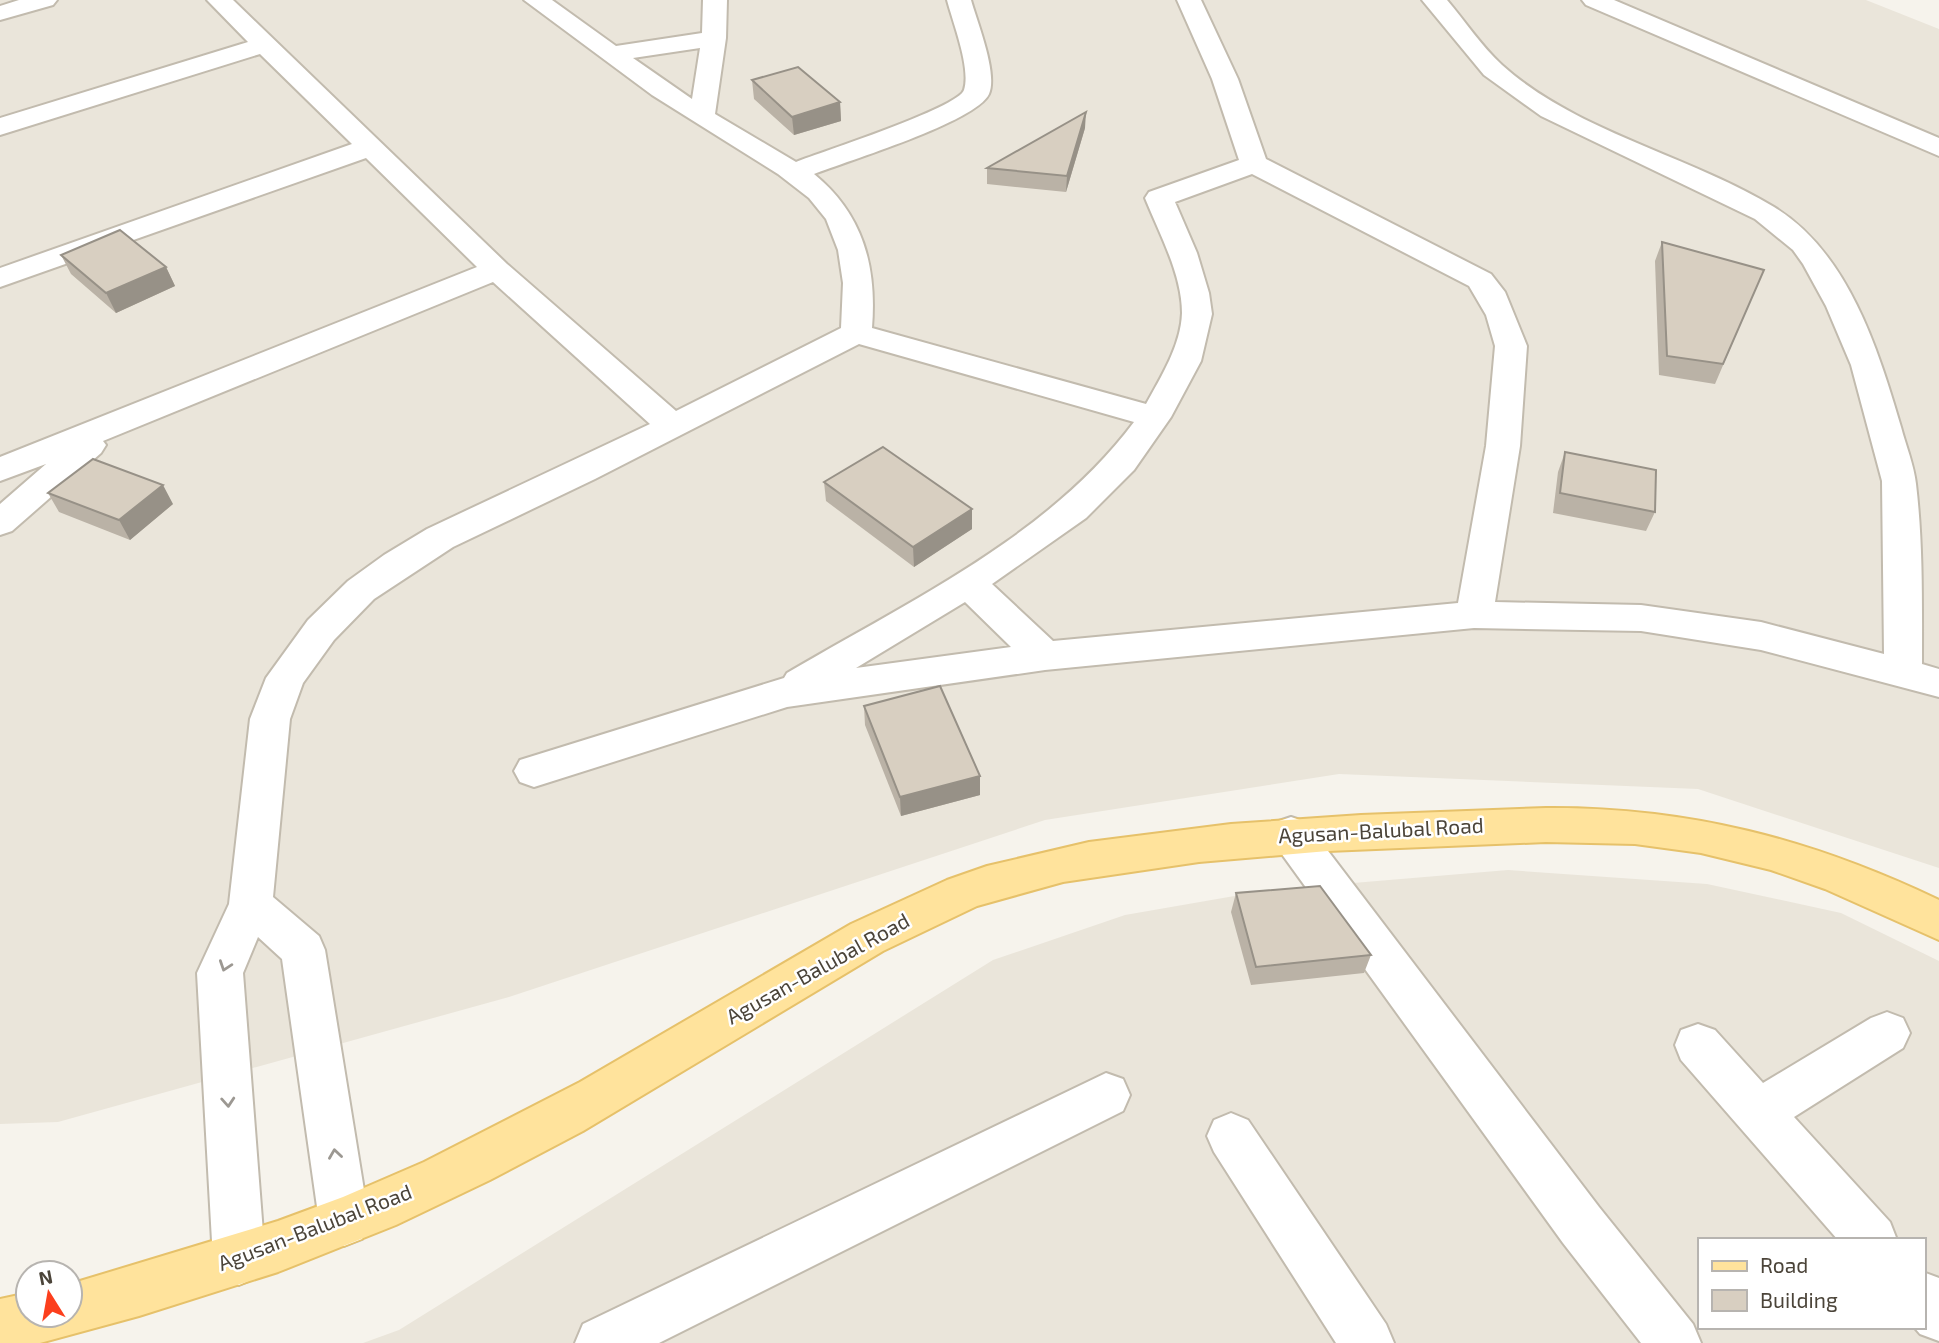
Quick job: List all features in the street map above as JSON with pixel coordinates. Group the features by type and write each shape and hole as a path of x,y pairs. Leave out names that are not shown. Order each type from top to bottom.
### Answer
{"main road":[{"name":"Agusan-Balubal Road","path":"84,1306 239,1259 344,1222 480,1161 600,1096 870,935 961,894 1021,873 1082,860 1291,834 1557,824 1667,830 1773,853 1890,896 1939,920"}],"street":[{"path":"0,13 45,0"},
{"path":"219,0 496,270 673,426"},
{"path":"536,0 702,117 793,172 831,204 850,240 857,269 860,302 856,333"},
{"path":"702,117 714,38 715,0"},
{"path":"793,172 944,116 975,96 979,84 959,0"},
{"path":"1189,0 1226,79 1254,164 1480,280 1490,292 1511,346 1510,388 1474,615"},
{"path":"1434,0 1493,69 1550,110 1765,213 1803,244 1817,263 1842,306 1867,365 1899,481 1904,592 1903,673"},
{"path":"1594,0 1938,146"},
{"path":"614,54 714,38"},
{"path":"0,127 264,44"},
{"path":"0,278 368,148"},
{"path":"787,692 968,583 1074,510 1122,462 1154,417 1185,361 1197,314 1194,293 1182,253 1159,198 1254,164"},
{"path":"0,470 496,270"},
{"path":"239,1259 220,973 251,904 270,719 285,678 321,630 361,590 440,538 673,426 856,333 1154,417"},
{"path":"0,523 112,425"},
{"path":"968,583 1045,656"},
{"path":"534,771 787,692 1045,656 1474,615 1563,614 1641,618 1761,636 1939,683"},
{"path":"1291,834 1581,1225 1674,1343"},
{"path":"251,904 303,950 344,1222"},
{"path":"1759,1112 1887,1033"},
{"path":"1698,1045 1870,1238"},
{"path":"603,1343 1106,1094"},
{"path":"1231,1136 1367,1343"},
{"path":"1925,1300 1939,1315"}],"shaded area":[{"path":"0,0 1866,0 1939,29 1939,868 1698,789 1339,774 1045,820 509,997 58,1122 0,1124"},
{"path":"1508,870 1707,884 1841,913 1939,961 1939,1343 363,1343 399,1330 993,960 1125,915 1269,890"}],"building":[{"path":"798,67 840,102 792,117 752,80"},
{"path":"1086,112 1067,176 987,168"},
{"path":"120,230 166,267 106,293 61,255"},
{"path":"1662,242 1764,270 1723,364 1667,356"},
{"path":"883,447 972,509 913,547 824,482"},
{"path":"1565,452 1656,470 1655,512 1560,493"},
{"path":"93,459 163,485 119,520 48,493"},
{"path":"940,686 980,776 900,797 864,706"},
{"path":"1320,886 1371,955 1256,967 1236,893"}]}
